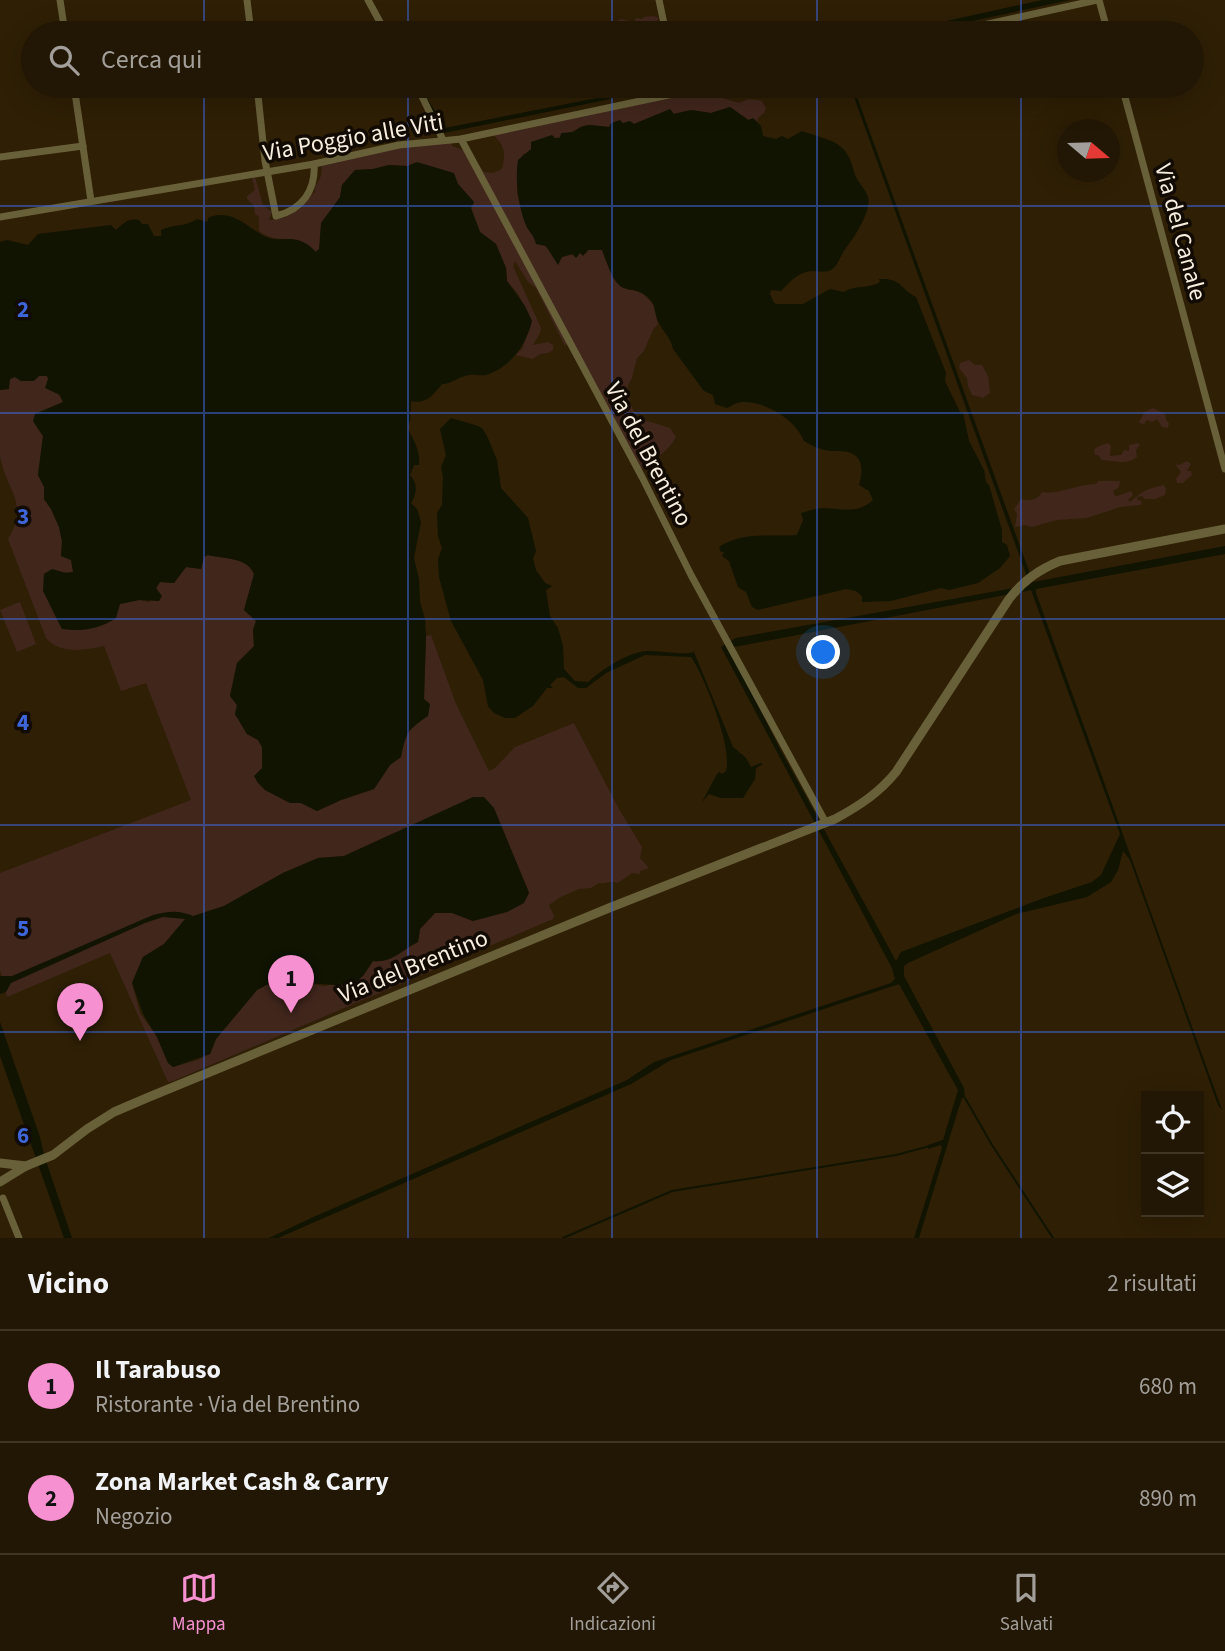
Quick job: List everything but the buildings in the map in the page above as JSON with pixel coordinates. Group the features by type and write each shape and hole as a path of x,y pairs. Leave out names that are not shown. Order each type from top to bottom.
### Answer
{"street":[{"path":"60,0 63,21"},
{"path":"247,0 250,21"},
{"path":"368,0 379,21"},
{"path":"659,0 663,21"},
{"path":"1002,21 1098,0 1104,21"},
{"path":"76,98 91,201"},
{"path":"258,98 267,171 276,216 291,212 311,191 315,178 314,164"},
{"path":"423,98 443,140"},
{"name":"Via Poggio alle Viti","path":"0,217 314,164 398,145 461,139 639,98"},
{"name":"Via del Canale","path":"1125,98 1225,469"},
{"name":"Via del Brentino","path":"461,139 727,639 821,824"},
{"path":"0,157 83,146"},
{"name":"Via del Brentino","path":"0,1182 53,1155 114,1112 227,1062 821,824 861,805 883,788 896,772 1009,599 1019,586 1032,576 1059,561 1225,528"},
{"name":"Via del Brentino","path":"0,1164 29,1166"},
{"path":"4,1198 19,1238"}],"shaded area":[{"path":"1042,0 1070,0 972,21 947,21"},
{"path":"636,18 659,18 657,21 634,21"},
{"path":"426,98 445,128 597,98 615,98 444,133"},
{"path":"655,98 722,98 739,103 749,99 762,101 766,108 757,119 759,122 749,120 730,107 711,113 691,110 658,114 634,124 609,127 587,125 531,149 523,154 517,168 517,193 527,228 553,254 562,257 586,254 588,250 602,250 613,277 627,288 643,294 656,307 658,324 644,351 637,358 628,385 628,396 633,410 641,419 670,428 676,437 664,452 639,471 568,344 565,346 536,288 528,282 515,261 513,266 541,328 533,345 548,342 553,345 553,350 533,359 515,355 522,349 532,321 518,294 507,281 506,268 496,244 480,232 471,208 474,202 458,184 407,166 389,165 355,170 342,185 340,197 319,249 315,252 301,242 273,238 259,231 259,217 247,199 255,190 251,174 254,173 263,205 272,212 269,220 285,217 315,192 321,172 320,162 451,139 452,146 471,153 484,172 493,173 502,169 504,153 502,145 491,133"},
{"path":"854,98 857,98 1033,582 1225,546 1225,554 1036,589 1222,1110 1130,860 1123,851 1118,870 1111,882 1087,897 1016,914 904,966 904,976 964,1088 965,1098 962,1098 958,1110 919,1238 914,1238 942,1148 941,1145 928,1149 928,1145 943,1140 958,1090 899,984 671,1060 631,1084 278,1238 269,1238 627,1080 654,1062 891,983 895,979 892,968 721,647 736,638 1030,585","holes":["1031,590 1120,834 1101,875 1092,882 901,952 896,961 780,749 729,648"]},
{"path":"730,107 748,120 753,118 761,126 763,136 776,139 782,136 788,139 802,131 834,142 849,157 869,203 858,231 831,270 802,273 781,291 771,290 770,294 777,304 803,304 830,289 844,292 852,288 871,286 880,282 879,279 886,279 896,282 916,297 946,373 945,381 960,412 963,413 969,441 984,470 1002,530 1002,542 1007,545 1010,556 1000,568 978,583 949,590 941,588 891,601 862,602 862,596 856,591 846,589 758,610 752,607 746,592 738,587 729,561 722,556 724,552 721,552 719,547 748,537 797,535 803,520 801,513 821,508 856,509 867,504 873,500 869,491 859,485 860,461 848,452 814,447 804,441 787,419 770,408 740,402 727,408 715,404 713,395 704,391 673,349 651,301 642,293 618,284 602,250 588,250 583,256 580,253 576,258 572,254 562,257 558,265 546,246 536,244 526,226 519,200 517,168 518,160 531,149 531,142 552,135 560,138 561,133 574,132 586,126 609,127 611,123 620,120 634,124 670,109 674,114 691,110 711,113"},
{"path":"417,162 454,173 458,184 474,202 471,208 480,232 496,244 506,268 507,281 532,321 521,347 503,367 486,375 465,376 442,384 425,400 411,401 407,427 419,454 419,465 414,465 410,475 416,489 411,503 417,509 421,522 414,558 425,619 424,699 430,704 428,716 408,733 401,757 390,765 374,789 317,811 301,803 290,803 265,790 258,783 254,776 262,768 262,747 258,740 247,734 235,714 237,705 230,696 237,663 254,646 253,630 256,621 244,610 254,574 247,564 208,555 204,557 201,569 186,567 174,583 160,582 156,588 162,596 159,601 139,600 120,604 116,618 103,625 83,630 62,629 43,591 44,574 52,569 73,572 71,560 61,556 59,527 44,499 44,487 38,475 43,436 33,421 35,414 63,402 60,395 45,388 47,376 39,376 34,381 21,381 15,377 10,379 9,389 0,390 0,242 7,240 28,245 38,234 111,225 116,230 132,220 148,224 154,236 161,236 161,230 166,228 197,219 207,222 209,217 225,215 239,220 264,236 302,241 316,252 319,249 321,223 340,197 342,185 355,170 389,165 407,166"},
{"path":"969,360 975,365 982,365 988,376 990,393 983,398 972,395 967,378 959,368 960,363"},
{"path":"47,376 63,402 35,414 36,426 43,436 38,475 44,486 44,499 59,527 61,556 71,560 74,572 44,574 46,595 62,629 117,609 120,604 139,600 149,602 160,582 174,583 186,567 201,569 204,557 208,555 235,560 251,569 254,575 244,610 256,621 253,630 254,646 237,663 230,696 237,705 235,714 247,734 258,740 262,747 265,790 290,803 301,803 317,811 374,789 390,765 401,757 402,745 424,699 426,636 431,635 456,704 489,771 515,747 574,723 642,847 640,858 649,868 640,871 640,874 632,873 618,883 599,883 561,897 549,905 553,919 173,1081 168,1082 110,953 7,997 0,970 0,873 191,800 146,683 121,691 104,646 81,650 66,649 46,638 8,539 17,515 17,506 0,456 0,390 9,389 9,379 15,377 21,381","holes":["394,833 504,833 529,892 473,921 452,913 435,913 420,929 418,942 392,958 373,961 363,976 325,986 274,981 257,990 216,1039 210,1054 173,1067 168,1063 157,1037 140,1013 132,983 143,957 164,944 188,918 224,906 283,873 318,858 344,856"]},
{"path":"1153,408 1165,414 1168,428 1162,427 1157,419 1139,423 1144,412"},
{"path":"451,418 482,428 497,460 501,488 528,518 536,551 533,559 536,570 545,583 552,586 546,590 550,616 558,628 563,646 564,669 575,681 588,682 615,662 639,652 694,652 733,747 746,758 751,767 763,764 756,768 755,779 743,798 721,798 709,794 702,802 717,774 726,771 727,761 716,713 691,657 645,655 606,673 586,688 578,688 564,677 557,678 550,685 553,688 547,688 533,706 515,718 505,718 494,713 488,706 483,680 451,621 439,577 438,559 442,548 438,536 437,513 442,505 441,467 446,455 440,429"},
{"path":"1108,443 1111,446 1110,456 1121,455 1124,450 1129,451 1129,445 1138,443 1140,445 1136,450 1137,457 1124,462 1102,460 1095,455 1094,450"},
{"path":"1187,461 1191,464 1187,471 1191,471 1192,475 1183,483 1177,483 1176,479 1181,472 1175,464"},
{"path":"1098,481 1120,481 1119,487 1113,491 1114,495 1131,491 1133,495 1128,500 1130,502 1142,493 1150,489 1164,485 1166,489 1165,495 1155,499 1137,497 1137,500 1142,501 1141,505 1120,507 1087,518 1057,520 1032,527 1015,527 1017,514 1014,509 1021,499 1033,499 1042,492 1096,484"},
{"path":"20,602 36,644 17,652 0,610"},
{"path":"473,797 484,797 494,808 529,893 524,903 507,912 473,921 452,913 435,913 420,929 418,942 392,958 373,961 363,976 351,986 274,981 257,990 216,1039 210,1054 173,1067 168,1063 143,1014 132,983 143,957 164,944 185,919 163,917 145,923 11,983 6,992 0,994 0,976 12,976 153,915 173,912 193,916 224,906 283,873 318,858 344,856"},
{"path":"0,1022 72,1238 64,1238 0,1056"}],"waterway":[{"path":"965,1098 992,1145 1053,1238"},
{"path":"563,1238 672,1191 896,1155 930,1146"}],"place":[{"name":"Il Tarabuso","path":"291,1013"},
{"name":"Zona Market Cash & Carry","path":"80,1041"}]}
